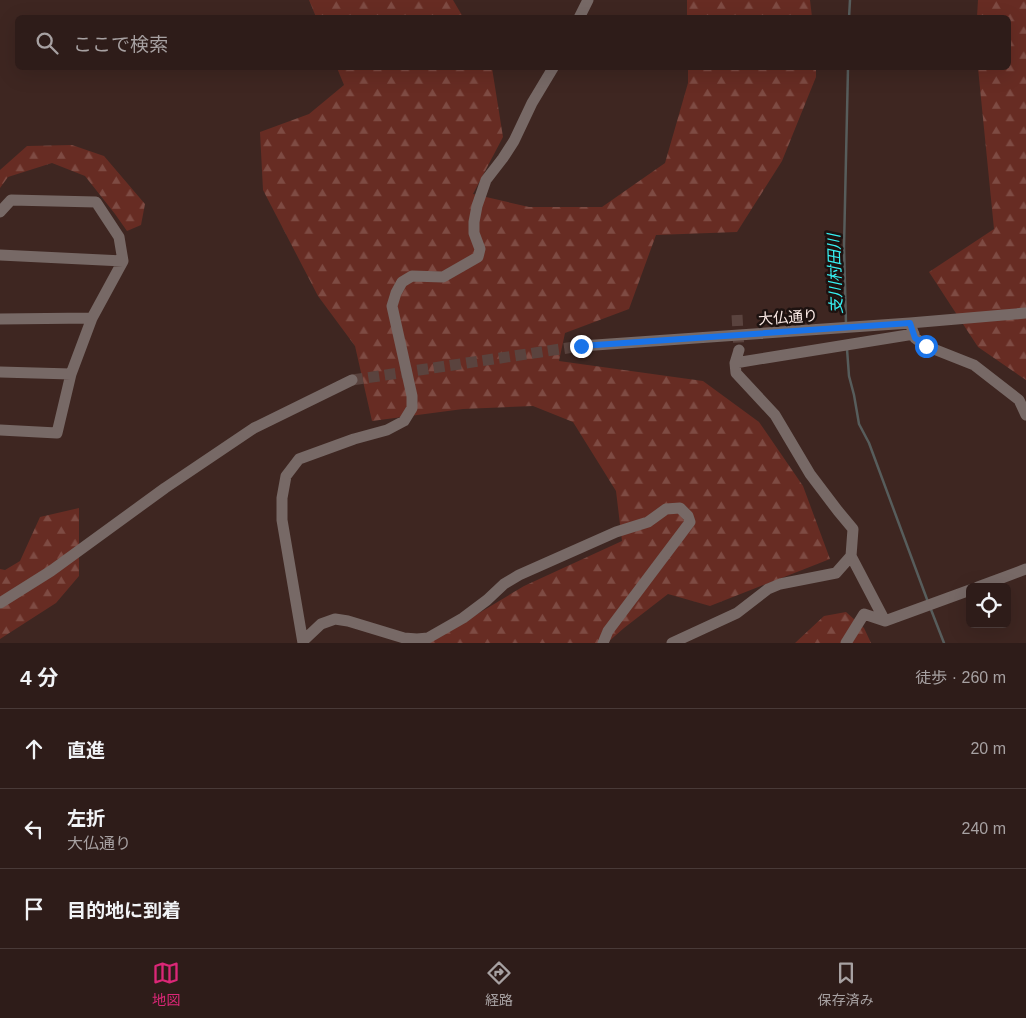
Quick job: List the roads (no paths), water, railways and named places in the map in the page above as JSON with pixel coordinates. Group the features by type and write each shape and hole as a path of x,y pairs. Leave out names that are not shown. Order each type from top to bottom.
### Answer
{"street":[{"path":"580,15 588,0"},
{"path":"303,642 282,520 282,498 286,476 299,459 354,439 387,430 404,421 412,408 412,396 392,306 396,293 402,282 412,276 443,276 478,257 480,249 474,233 474,222 477,206 486,180 504,158 532,103 552,70"},
{"path":"0,212 10,200 96,202 119,237 123,261 92,318 70,374 58,433 0,430"},
{"path":"0,255 123,261"},
{"name":"大仏通り","path":"581,346 1026,313"},
{"path":"0,319 92,318"},
{"path":"910,323 915,338 926,346 974,365 1019,400 1026,415"},
{"path":"735,363 914,334"},
{"path":"739,350 735,363 736,373 775,415 810,474 853,528 851,556 885,621"},
{"path":"0,372 70,374"},
{"path":"0,603 51,571 164,488 254,428 352,380"},
{"path":"303,642 321,624 335,619 348,621 404,638 428,638 463,618 504,584 519,575 616,532 648,522 666,509 680,508 688,516 690,522 608,631 603,643"},
{"path":"672,643 737,613 768,589 780,584 836,573 851,556"},
{"path":"989,583 1026,569"},
{"path":"846,643 864,614 885,621 966,591"}],"waterway":[{"name":"支川村田川","path":"849,15 850,0"},
{"name":"支川村田川","path":"846,324 844,247 848,70"},
{"name":"支川村田川","path":"847,349 849,376 859,424 869,443 928,602"},
{"name":"支川村田川","path":"930,607 944,643"}],"tunnel":[{"path":"737,315 739,350"},
{"path":"352,380 581,346"}]}
